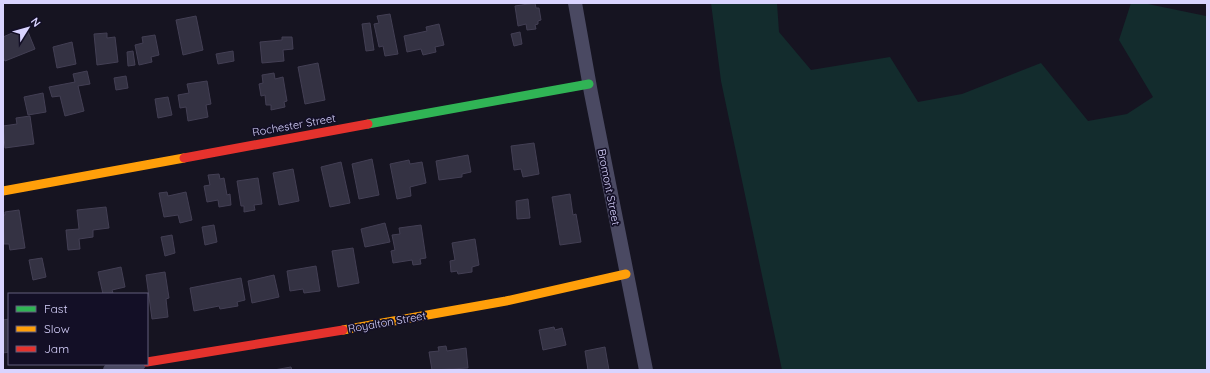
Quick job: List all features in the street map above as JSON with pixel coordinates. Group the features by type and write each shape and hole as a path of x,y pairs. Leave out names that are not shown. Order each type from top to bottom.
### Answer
{"street":[{"name":"Bromont Street","path":"575,3 589,84 646,370"},
{"name":"Rochester Street","path":"3,190 589,84"},
{"name":"Royalton Street","path":"148,362 506,301 626,274"},
{"path":"110,370 134,365"}],"green space":[{"path":"711,3 777,3 779,32 811,70 890,57 918,102 962,94 1041,63 1088,121 1127,114 1153,97 1119,40 1131,3 1143,3 1206,16 1207,370 782,370 721,81"}],"building":[{"path":"535,3 536,8 539,8 541,20 535,25 536,29 527,30 526,24 518,26 515,6"},
{"path":"390,14 398,54 385,56 383,46 379,47 374,24 379,23 377,16"},
{"path":"196,16 203,50 183,55 176,20"},
{"path":"370,23 374,50 366,51 362,24"},
{"path":"439,24 444,45 435,47 436,52 423,55 421,49 407,52 404,36 427,31 426,27"},
{"path":"26,27 35,49 5,61 3,57 3,37"},
{"path":"520,32 522,44 514,46 511,34"},
{"path":"107,33 107,38 115,37 118,62 97,65 94,34"},
{"path":"155,35 159,55 151,57 152,62 139,65 135,45 143,43 142,37"},
{"path":"282,37 292,37 293,49 283,50 284,61 262,63 260,42 282,40"},
{"path":"72,42 76,64 57,68 53,47"},
{"path":"133,51 135,65 128,66 127,52"},
{"path":"233,51 234,61 218,64 216,54"},
{"path":"318,63 325,100 305,104 298,67"},
{"path":"87,71 90,84 78,86 84,111 65,116 60,96 52,97 49,87 75,82 73,74"},
{"path":"274,73 275,79 283,77 287,101 284,102 285,107 271,110 271,105 266,105 265,95 261,96 259,84 263,83 262,75"},
{"path":"126,76 128,88 116,90 114,78"},
{"path":"207,81 211,104 206,105 208,117 188,121 186,107 180,108 178,95 189,93 187,84"},
{"path":"43,93 46,112 28,115 24,97"},
{"path":"168,97 172,115 158,118 155,99"},
{"path":"30,116 34,144 5,148 3,126 17,124 16,118"},
{"path":"534,143 539,174 523,177 521,169 514,170 511,146"},
{"path":"468,155 471,172 462,174 462,177 439,180 436,161"},
{"path":"372,159 379,195 359,199 352,164"},
{"path":"409,160 410,164 422,162 426,183 410,187 411,196 397,199 390,164"},
{"path":"341,162 350,203 330,207 321,167"},
{"path":"293,169 299,201 279,205 273,173"},
{"path":"219,174 220,179 224,178 227,195 230,194 231,205 219,207 218,200 207,202 204,186 210,185 208,175"},
{"path":"258,178 262,204 254,205 255,210 244,212 244,206 241,206 237,181"},
{"path":"167,192 168,196 186,192 192,220 180,223 178,215 164,217 159,193"},
{"path":"570,194 573,215 576,214 581,242 560,245 552,197"},
{"path":"528,199 530,218 517,219 516,201"},
{"path":"106,207 109,228 93,230 93,237 79,239 80,249 68,250 66,230 79,229 77,210"},
{"path":"19,210 25,248 10,250 9,244 4,244 3,215 5,215 5,212"},
{"path":"385,223 390,242 365,247 361,229"},
{"path":"214,225 217,242 205,245 202,227"},
{"path":"421,225 426,258 420,259 421,264 413,265 412,260 393,263 391,251 395,250 392,235 400,234 399,228"},
{"path":"172,235 175,253 165,256 161,237"},
{"path":"475,239 479,265 472,267 472,272 458,274 457,271 451,272 450,261 455,260 452,243"},
{"path":"353,248 359,283 338,287 332,251"},
{"path":"42,258 46,277 33,280 29,260"},
{"path":"316,266 320,291 304,293 303,289 290,291 287,271"},
{"path":"121,267 125,287 112,290 113,293 103,293 98,272"},
{"path":"165,272 169,298 166,299 168,317 152,319 146,275"},
{"path":"274,275 279,297 252,303 248,281"},
{"path":"241,278 245,300 237,302 238,306 220,309 219,306 194,311 190,288"},
{"path":"8,319 8,352 3,353 3,320"},
{"path":"554,327 555,330 562,328 566,345 543,350 539,330"},
{"path":"446,346 447,351 466,348 468,368 432,370 429,352 439,351 438,347"},
{"path":"605,347 609,370 588,370 585,351"},
{"path":"291,367 292,370 274,370"}],"traffic: fast":[{"path":"368,124 589,84"}],"traffic: slow":[{"path":"3,191 184,158"},
{"path":"343,330 506,301 626,274"}],"traffic: jam":[{"path":"184,158 368,124"},
{"path":"148,362 343,330"}]}
